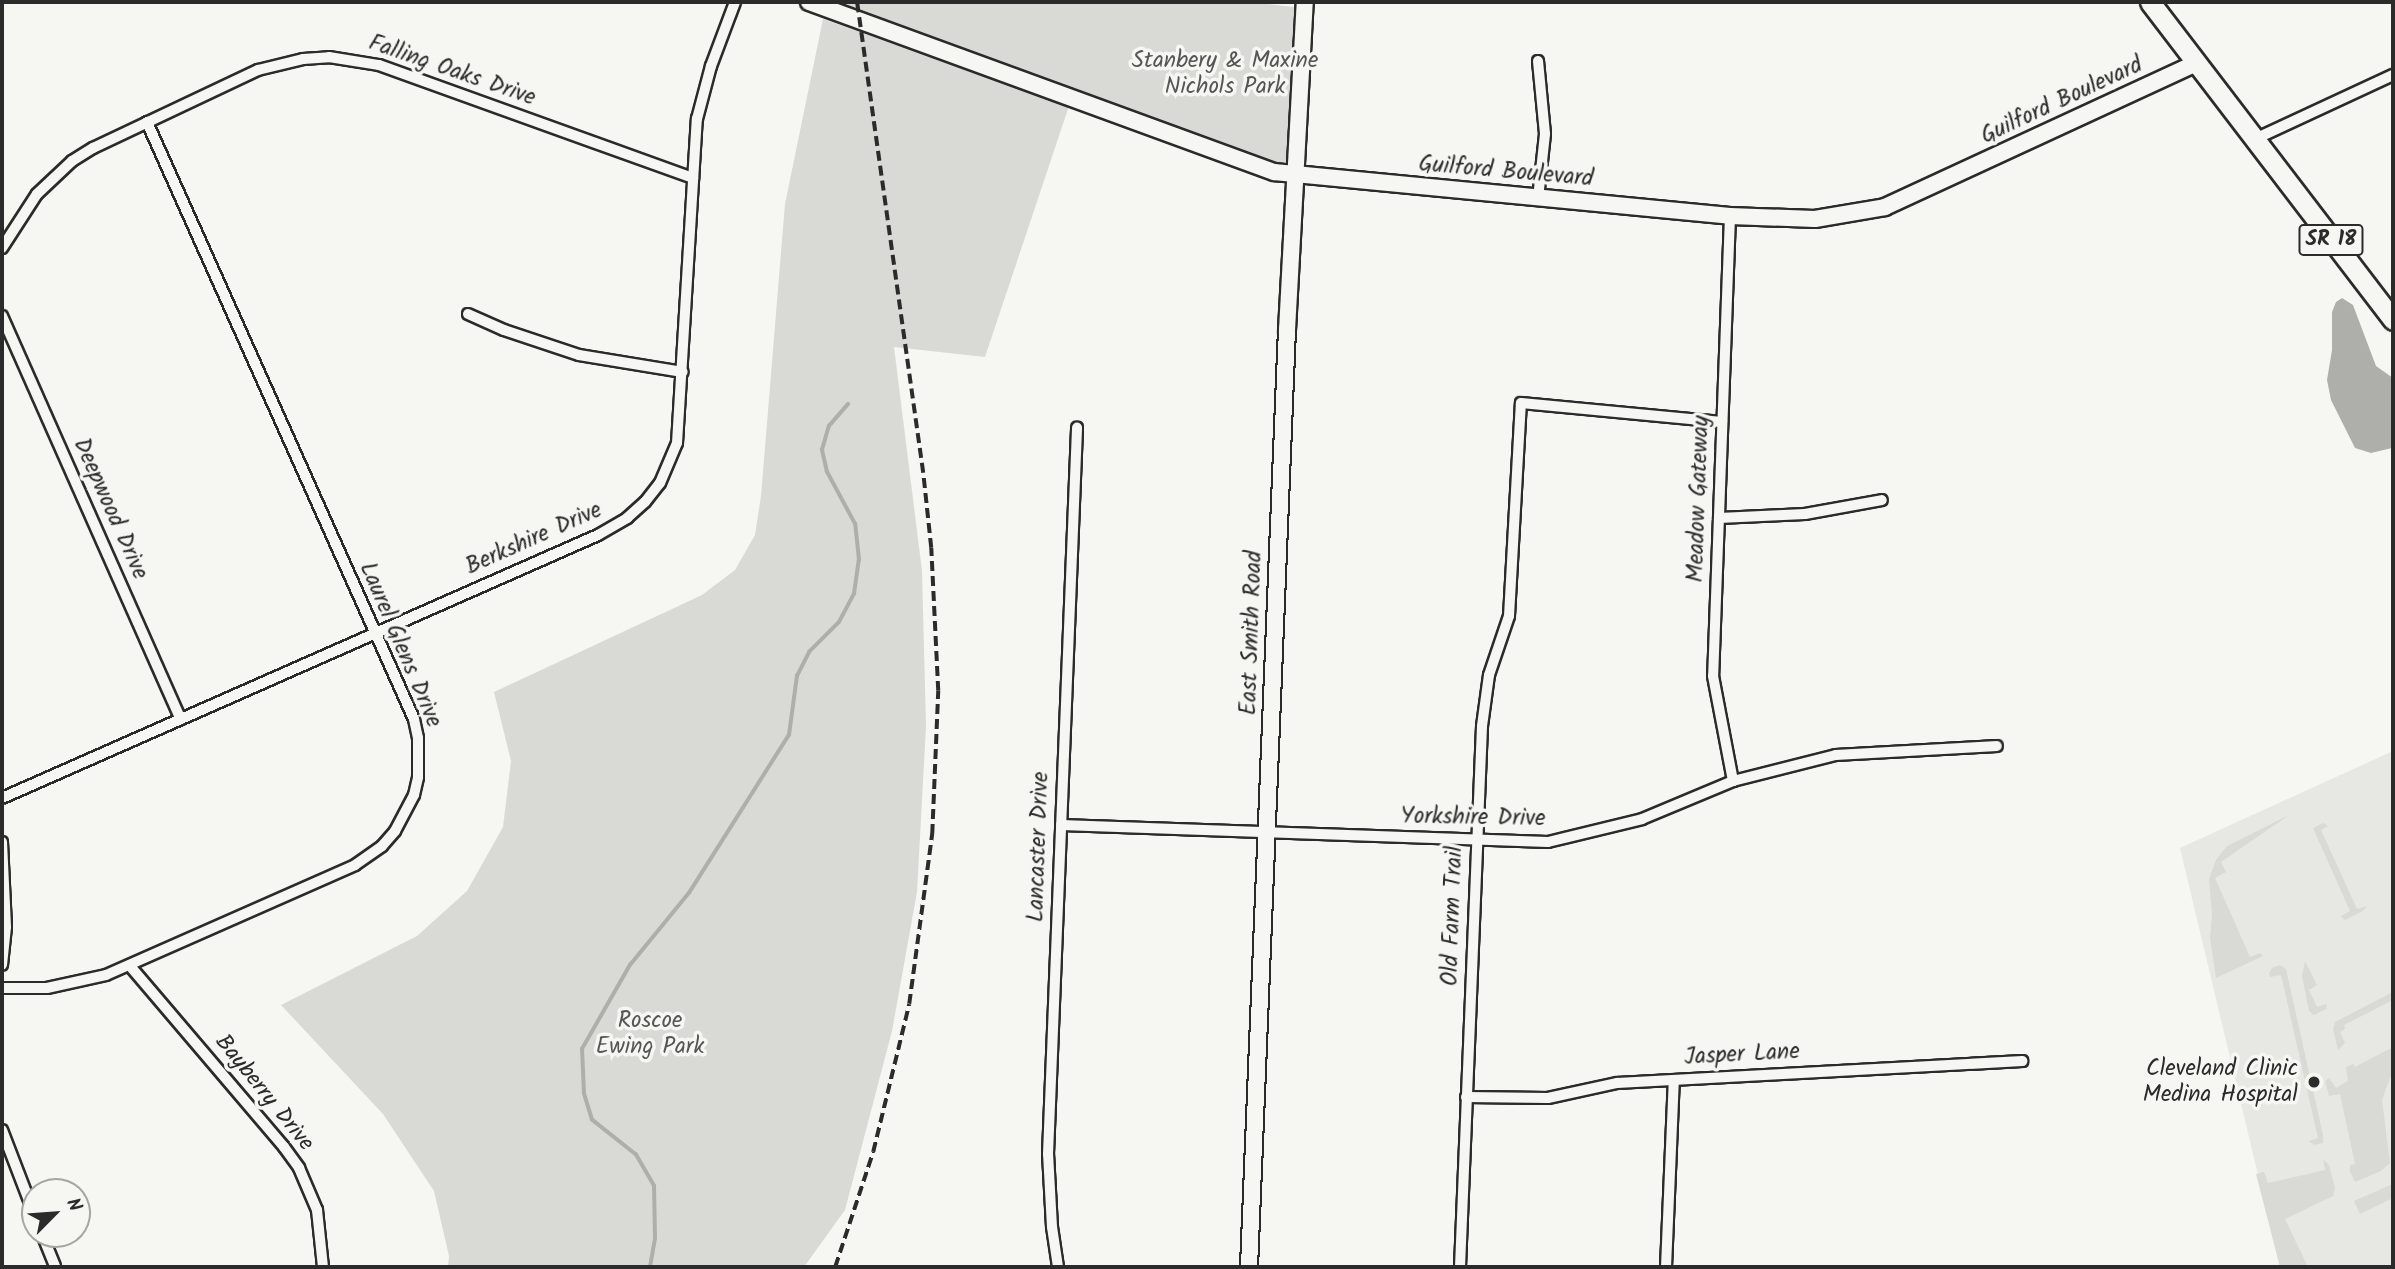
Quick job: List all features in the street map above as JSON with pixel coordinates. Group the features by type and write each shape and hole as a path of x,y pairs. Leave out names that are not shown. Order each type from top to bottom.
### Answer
{"highway":[{"name":"SR 18","path":"2150,2 2393,320"}],"street":[{"name":"Berkshire Drive","path":"2,798 598,535 627,518 645,502 670,464 680,424 697,119 703,92 735,2"},
{"name":"Guilford Boulevard","path":"809,2 1274,172 1730,216 1815,219 1885,207 2197,63"},
{"name":"East Smith Road","path":"1249,1267 1305,2"},
{"name":"Falling Oaks Drive","path":"2,248 24,212 54,177 93,148 258,70 280,63 330,57 379,65 693,178"},
{"path":"1538,61 1545,134 1538,198"},
{"path":"2255,139 2393,75"},
{"name":"Laurel Glens Drive","path":"2,988 47,988 77,984 130,966 355,865 382,846 395,831 414,795 419,767 414,719 147,122"},
{"name":"Meadow Gateway","path":"1730,216 1713,676 1733,781"},
{"path":"468,314 516,335 579,355 683,372"},
{"name":"Deepwood Drive","path":"2,316 181,719"},
{"name":"Old Farm Trail","path":"1460,1267 1482,726 1489,675 1509,616 1521,403 1723,422"},
{"name":"Lancaster Drive","path":"1058,1267 1052,1227 1048,1154 1077,428"},
{"path":"1719,518 1805,514 1882,500"},
{"name":"Yorkshire Drive","path":"1061,825 1548,842 1642,819 1733,781 1836,755 1997,746"},
{"path":"2,842 6,927 2,965"},
{"name":"Bayberry Drive","path":"130,966 299,1168 317,1210 323,1267"},
{"name":"Jasper Lane","path":"1466,1097 1548,1098 1617,1083 2022,1061"},
{"path":"1666,1267 1674,1080"},
{"path":"2,1130 21,1180"},
{"path":"48,1248 55,1267"}],"shaded area":[{"path":"2342,298 2353,305 2376,366 2393,378 2392,448 2371,453 2355,448 2331,400 2327,380 2332,350 2332,312 2336,302"},
{"name":"Cleveland Clinic Medina Hospital","path":"2393,751 2393,1267 2280,1267 2180,848"}],"green space":[{"name":"Stanbery & Maxine Nichols Park","path":"828,2 1252,2 1301,8 1292,172"},
{"name":"Roscoe Ewing Park","path":"823,19 1069,106 985,357 894,347 922,571 926,726 917,892 892,1031 845,1210 804,1267 448,1267 449,1256 434,1191 383,1114 281,1005 417,936 467,891 503,827 511,761 494,692 702,595 735,570 755,535 761,496 785,204"},
{"path":"2289,815 2221,862 2226,872 2215,878 2250,957 2260,953 2263,956 2216,978 2210,938 2212,914 2209,879 2216,860 2227,846"},
{"path":"2323,823 2328,826 2321,830 2357,909 2367,906 2345,920 2341,916 2350,911 2313,828"},
{"path":"2305,961 2317,985 2309,990 2317,1007 2327,1004 2326,1009 2314,1015 2309,1011 2302,976"},
{"path":"2280,965 2286,969 2323,1135 2323,1143 2314,1145 2309,1141 2318,1138 2281,975 2270,977 2269,973 2272,968"},
{"path":"2393,992 2393,1000 2344,1025 2345,1029 2340,1032 2345,1043 2338,1050 2333,1029 2335,1022"},
{"path":"2393,1047 2393,1070 2382,1100 2390,1163 2381,1171 2355,1182 2350,1172 2350,1165 2355,1164 2340,1094 2329,1096 2325,1081 2329,1078 2336,1088 2348,1081 2346,1067 2353,1064 2355,1067"},
{"path":"2323,1159 2329,1165 2335,1188 2333,1196 2285,1219 2308,1267 2280,1267 2256,1174 2264,1172 2268,1183 2325,1170"},
{"path":"2393,1184 2393,1198 2360,1214 2354,1201"}],"waterway":[{"path":"650,1267 655,1238 654,1186 636,1155 592,1120 584,1094 582,1049 630,965 689,893 789,735 797,676 809,652 839,622 854,594 859,560 855,524 827,472 822,450 829,426 848,404"}],"railway":[{"path":"835,1267 873,1152 909,1004 932,834 938,691 931,548 923,473 857,2"}],"place":[{"name":"Cleveland Clinic Medina Hospital","path":"2314,1082"}]}
